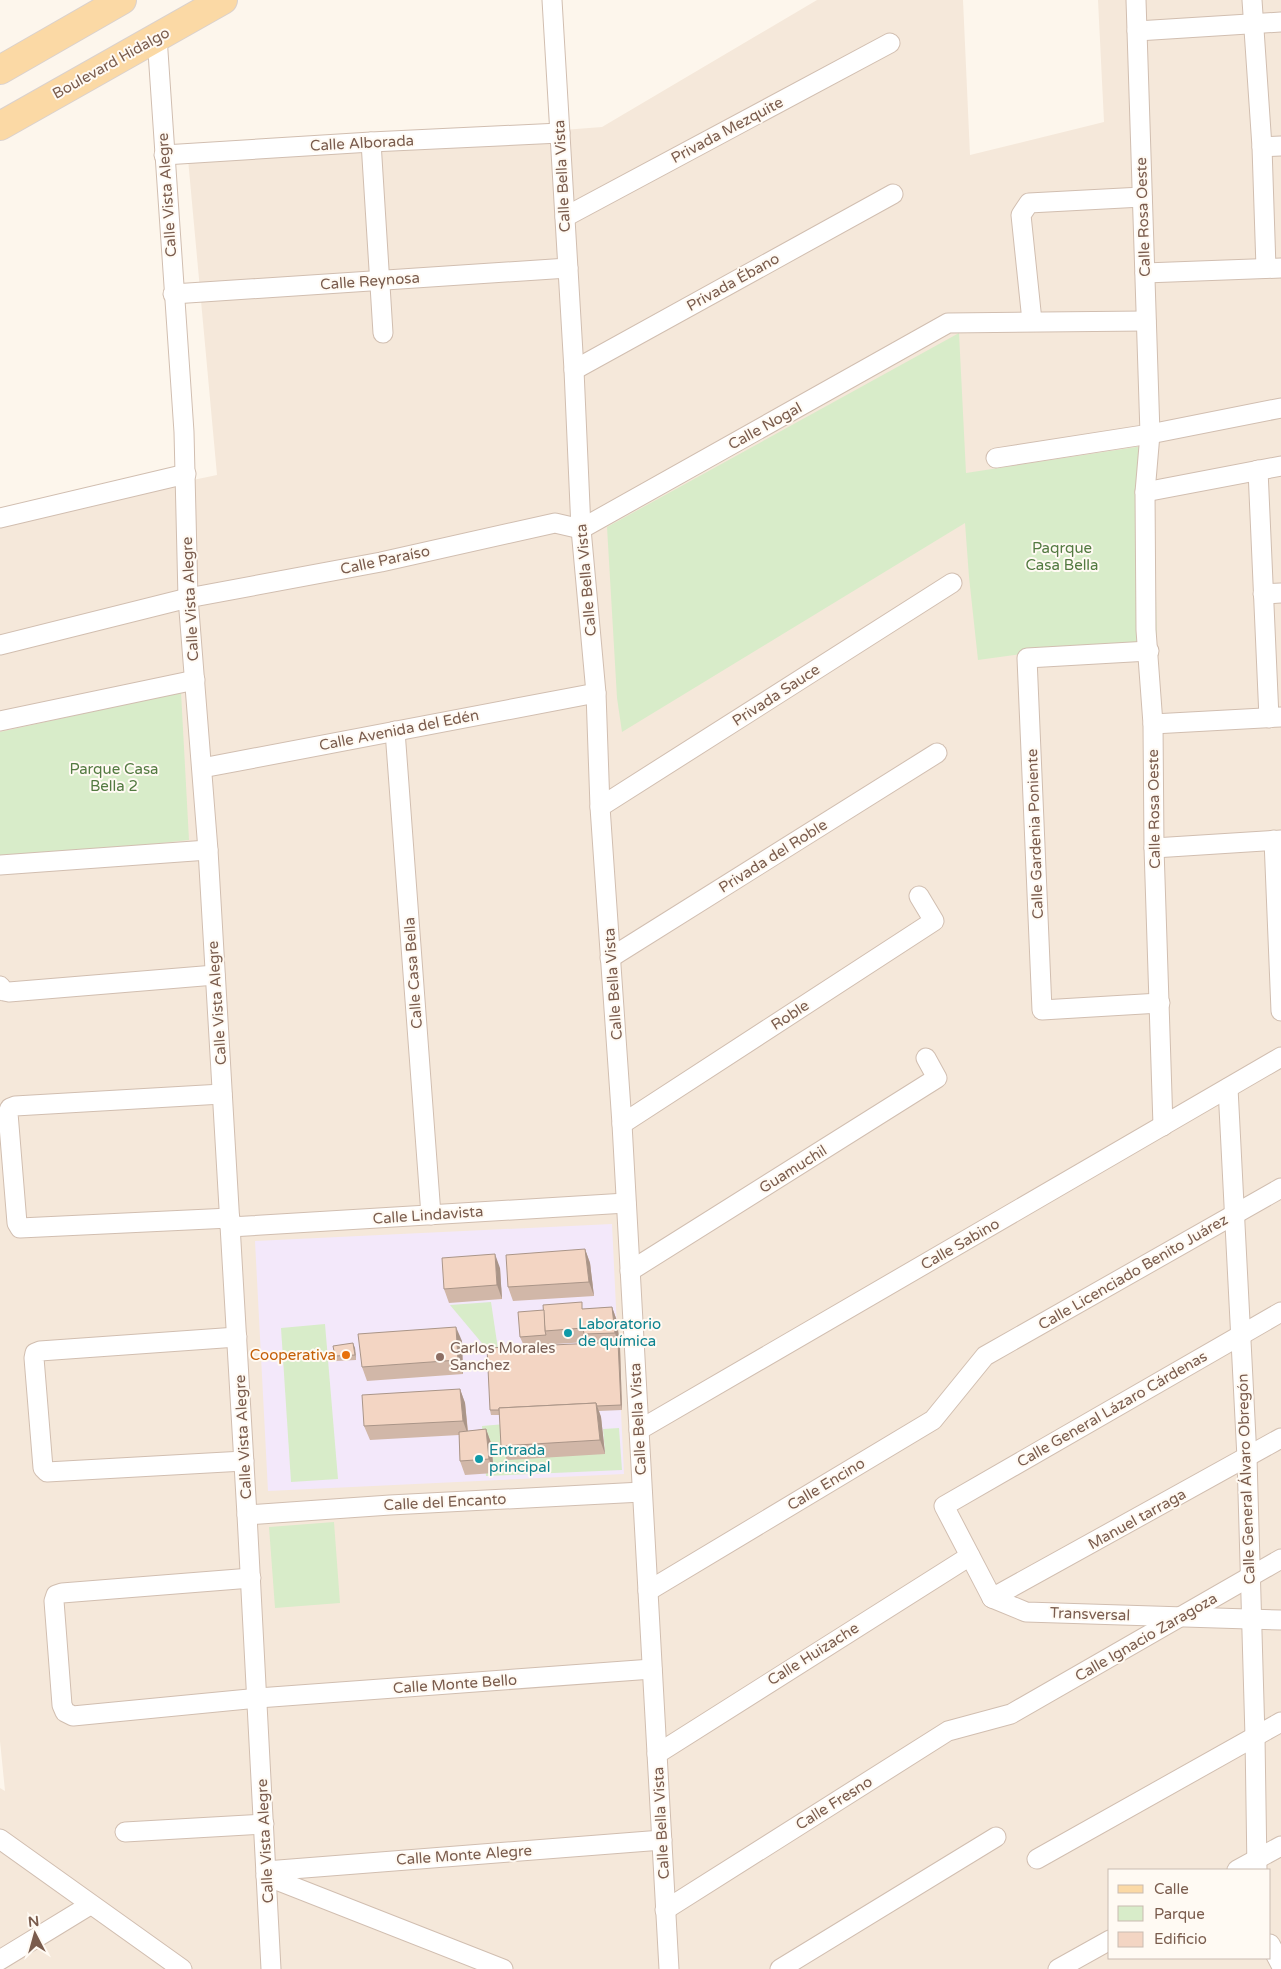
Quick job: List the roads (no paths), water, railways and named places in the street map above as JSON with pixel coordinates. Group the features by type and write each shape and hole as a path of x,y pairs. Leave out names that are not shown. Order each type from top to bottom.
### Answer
{"main road":[{"path":"0,70 122,0"},
{"name":"Boulevard Hidalgo","path":"0,126 222,0"}],"street":[{"name":"Calle Bella Vista","path":"552,0 574,370 581,530 596,692 600,807 622,1124 669,1969"},
{"name":"Calle Rosa Oeste","path":"1136,0 1150,434 1145,492 1146,630 1153,724 1154,848 1163,1126"},
{"path":"1145,273 1274,268 1262,147 1252,0"},
{"path":"1137,31 1281,22"},
{"name":"Calle Vista Alegre","path":"157,37 186,474 188,598 208,850 237,1337 258,1698 271,1969"},
{"name":"Privada Mezquite","path":"564,217 890,43"},
{"name":"Calle Alborada","path":"164,155 560,133"},
{"path":"371,142 383,333"},
{"path":"1262,147 1281,146"},
{"name":"Privada Ébano","path":"574,370 893,194"},
{"path":"1142,197 1029,203 1021,215 1032,321 1146,321"},
{"name":"Calle Reynosa","path":"173,294 568,268"},
{"name":"Calle Nogal","path":"581,530 948,323 1032,321"},
{"path":"996,458 1150,434 1281,408"},
{"path":"1145,492 1281,466"},
{"path":"1153,724 1275,717 1272,594 1258,470"},
{"path":"0,518 186,474"},
{"name":"Calle Paraíso","path":"0,645 188,598 381,562 555,523 581,530"},
{"name":"Privada Sauce","path":"600,807 952,583"},
{"name":"Calle Gardenia Poniente","path":"1149,651 1027,658 1042,1010 1160,1002"},
{"path":"0,721 195,680"},
{"name":"Calle Avenida del Edén","path":"202,768 596,692"},
{"name":"Calle Casa Bella","path":"395,731 431,1215"},
{"name":"Privada del Roble","path":"610,958 937,753"},
{"path":"1154,848 1277,840 1281,1011"},
{"path":"0,865 208,850"},
{"name":"Roble","path":"622,1124 934,921 919,896"},
{"path":"2,988 215,976"},
{"name":"Calle Sabino","path":"639,1430 1281,1057"},
{"name":"Guamuchil","path":"630,1271 936,1078 926,1058"},
{"name":"Calle General Álvaro Obregón","path":"1228,1088 1247,1458 1257,1865"},
{"name":"Calle Lindavista","path":"222,1094 15,1106 10,1108 8,1113 17,1223 20,1228 230,1223 431,1215 626,1202"},
{"name":"Calle Licenciado Benito Juárez","path":"985,1356 1281,1188"},
{"name":"Calle General Lázaro Cárdenas","path":"970,1556 944,1506 1281,1312"},
{"path":"237,1337 40,1351 35,1353 43,1468 47,1472 244,1462"},
{"name":"Calle Encino","path":"648,1591 933,1420 985,1356"},
{"name":"Manuel tarraga","path":"992,1598 1281,1438"},
{"name":"Calle del Encanto","path":"247,1515 390,1505 642,1492"},
{"path":"970,1556 992,1598"},
{"name":"Calle Huizache","path":"657,1754 970,1556"},
{"name":"Calle Ignacio Zaragoza","path":"1010,1714 1281,1559"},
{"name":"Calle Monte Bello","path":"251,1578 56,1595 54,1601 62,1705 65,1712 73,1716 258,1698 652,1669"},
{"name":"Transversal","path":"992,1598 1026,1612 1281,1620"},
{"name":"Calle Fresno","path":"665,1910 948,1731 1010,1714"},
{"path":"1037,1859 1281,1722"},
{"path":"125,1832 264,1824"},
{"path":"780,1969 996,1837"},
{"path":"0,1839 182,1969"},
{"name":"Calle Monte Alegre","path":"266,1873 662,1840"},
{"path":"1241,1869 1257,1865 1281,1846"},
{"path":"266,1873 504,1969"},
{"path":"0,1960 90,1905"},
{"path":"1058,1969 1108,1941"},
{"path":"1271,1946 1281,1965"}],"place":[{"name":"Laboratorio de química","path":"568,1333"},
{"name":"Cooperativa","path":"346,1355"},
{"name":"Carlos Morales Sanchez","path":"440,1357"},
{"name":"Entrada principal","path":"479,1459"}],"park label":[{"name":"Paqrque Casa Bella","path":"1062,556"},
{"name":"Parque Casa Bella 2","path":"114,778"}]}
